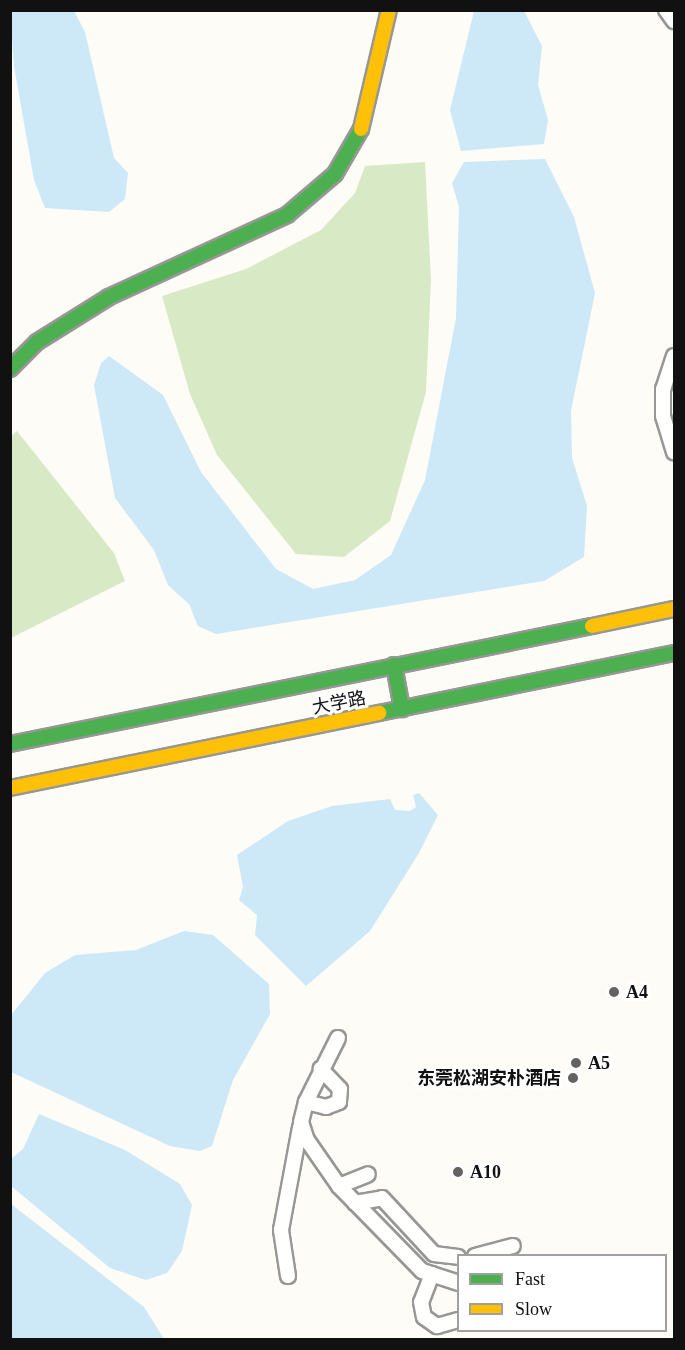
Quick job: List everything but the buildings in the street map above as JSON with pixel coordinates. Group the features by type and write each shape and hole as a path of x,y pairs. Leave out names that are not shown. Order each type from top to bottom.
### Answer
{"main road":[{"path":"10,369 37,342 109,297 287,215 335,174 366,121 389,10"},
{"name":"大学路","path":"10,744 675,609"},
{"name":"大学路","path":"10,788 675,653"},
{"path":"394,665 402,709"}],"street":[{"path":"666,10 675,21"},
{"path":"675,356 663,389 663,416 675,452"},
{"path":"288,1276 282,1230 301,1122 306,1102 338,1038"},
{"path":"306,1102 326,1107 339,1102 340,1089 321,1070"},
{"path":"301,1122 315,1157 355,1203 422,1271 457,1282"},
{"path":"339,1186 368,1174"},
{"path":"355,1203 382,1198 434,1254 457,1257"},
{"path":"483,1254 513,1246"},
{"path":"432,1274 421,1302 424,1317 436,1326 457,1321"}],"green space":[{"path":"425,162 431,280 426,392 390,521 344,557 296,554 217,455 190,394 162,296 246,269 321,230 355,193 365,166"},
{"path":"17,431 114,553 125,581 11,638 10,437"}],"water":[{"path":"10,11 74,11 85,32 114,158 128,173 125,199 109,212 45,208 34,180 14,66"},
{"path":"474,11 524,11 542,46 538,85 548,120 544,144 461,151 450,110"},
{"path":"545,159 574,217 595,293 571,411 572,458 587,506 584,557 544,581 216,634 198,626 189,604 168,585 154,550 115,498 94,385 101,363 109,356 163,395 201,472 276,569 313,589 355,580 391,555 425,480 456,318 459,207 452,183 464,162"},
{"path":"419,793 438,815 419,853 370,931 306,986 255,935 257,915 239,900 243,887 237,855 288,821 332,806 390,799 395,810 410,811 416,807 413,795"},
{"path":"184,931 213,935 269,984 270,1014 233,1080 212,1146 200,1151 170,1146 11,1072 11,1015 45,973 75,955 136,950"},
{"path":"39,1114 125,1150 180,1184 192,1205 182,1251 167,1273 146,1280 110,1268 11,1186 11,1159 23,1149"},
{"path":"11,1204 144,1307 164,1339 11,1339"}],"traffic: fast":[{"path":"10,369 37,342 109,297 287,215 335,174 361,129"},
{"path":"10,744 592,626"},
{"path":"379,713 674,653"},
{"path":"394,665 402,709"}],"traffic: slow":[{"path":"361,129 389,10"},
{"path":"592,626 674,609"},
{"path":"10,788 379,713"}],"place":[{"name":"A4","path":"614,992"},
{"name":"A5","path":"576,1063"},
{"name":"东莞松湖安朴酒店","path":"573,1078"},
{"name":"A10","path":"458,1172"}]}
